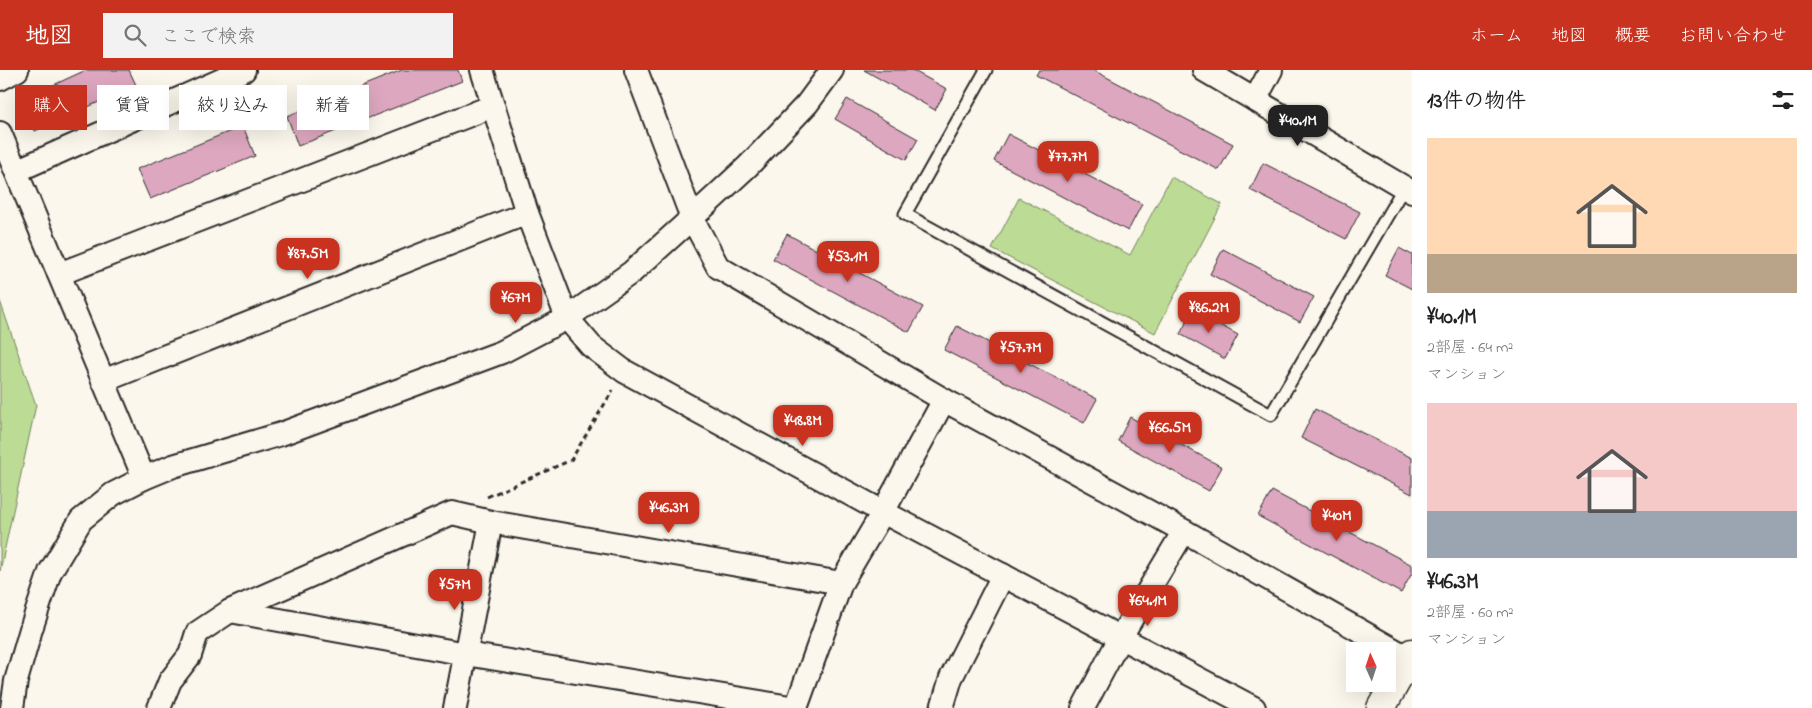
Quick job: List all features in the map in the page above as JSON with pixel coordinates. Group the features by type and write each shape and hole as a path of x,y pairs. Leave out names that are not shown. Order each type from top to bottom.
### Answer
{"street":[{"path":"0,78 17,70"},
{"path":"16,171 244,70"},
{"path":"482,70 527,213 567,318 591,346 624,371 1120,638 1239,705"},
{"path":"636,70 692,218 718,267 944,400 1411,657 1381,708"},
{"path":"12,708 16,681 30,630 50,572 82,520 113,494 173,466 281,434 502,352 567,318 632,272 748,166 807,104 832,70"},
{"path":"1204,70 1408,189"},
{"path":"1255,100 1271,70"},
{"path":"59,274 493,106"},
{"path":"0,133 144,478"},
{"path":"103,381 527,213"},
{"path":"230,612 466,654 796,708 841,583 883,512 944,400"},
{"path":"159,708 170,681 190,655 197,633 230,612 452,513 491,522 841,583"},
{"path":"455,708 491,522"},
{"path":"1084,708 1120,638 1184,531"},
{"path":"942,708 951,678 1003,575"}],"lane":[{"path":"986,70 905,214 1271,415 1408,189"}],"path":[{"path":"452,513 571,460 624,371"}],"green space":[{"path":"1171,177 1222,204 1155,333 992,249 1019,198 1130,255"},
{"path":"0,301 36,405 0,571"}],"building":[{"path":"86,70 129,70 136,85 97,85 97,103 87,107 87,85 54,85"},
{"path":"402,70 458,70 462,81 369,118 369,85 364,85"},
{"path":"864,70 912,70 947,89 935,110"},
{"path":"1039,70 1093,70 1233,144 1219,170 1036,75"},
{"path":"847,99 918,139 906,160 835,119"},
{"path":"297,112 297,130 338,130 298,146 287,116"},
{"path":"233,130 245,130 255,156 150,199 137,169"},
{"path":"1008,134 1142,204 1128,231 994,161"},
{"path":"1263,163 1360,212 1346,239 1250,190"},
{"path":"787,234 923,307 909,332 773,259"},
{"path":"1399,248 1412,255 1412,289 1385,275"},
{"path":"1223,249 1314,297 1300,322 1210,274"},
{"path":"1193,310 1238,335 1225,359 1180,334"},
{"path":"957,326 1097,399 1084,423 944,350"},
{"path":"1315,409 1412,458 1412,494 1301,438"},
{"path":"1130,417 1222,467 1209,491 1118,441"},
{"path":"1272,491 1412,565 1412,573 1401,593 1258,516"}]}
